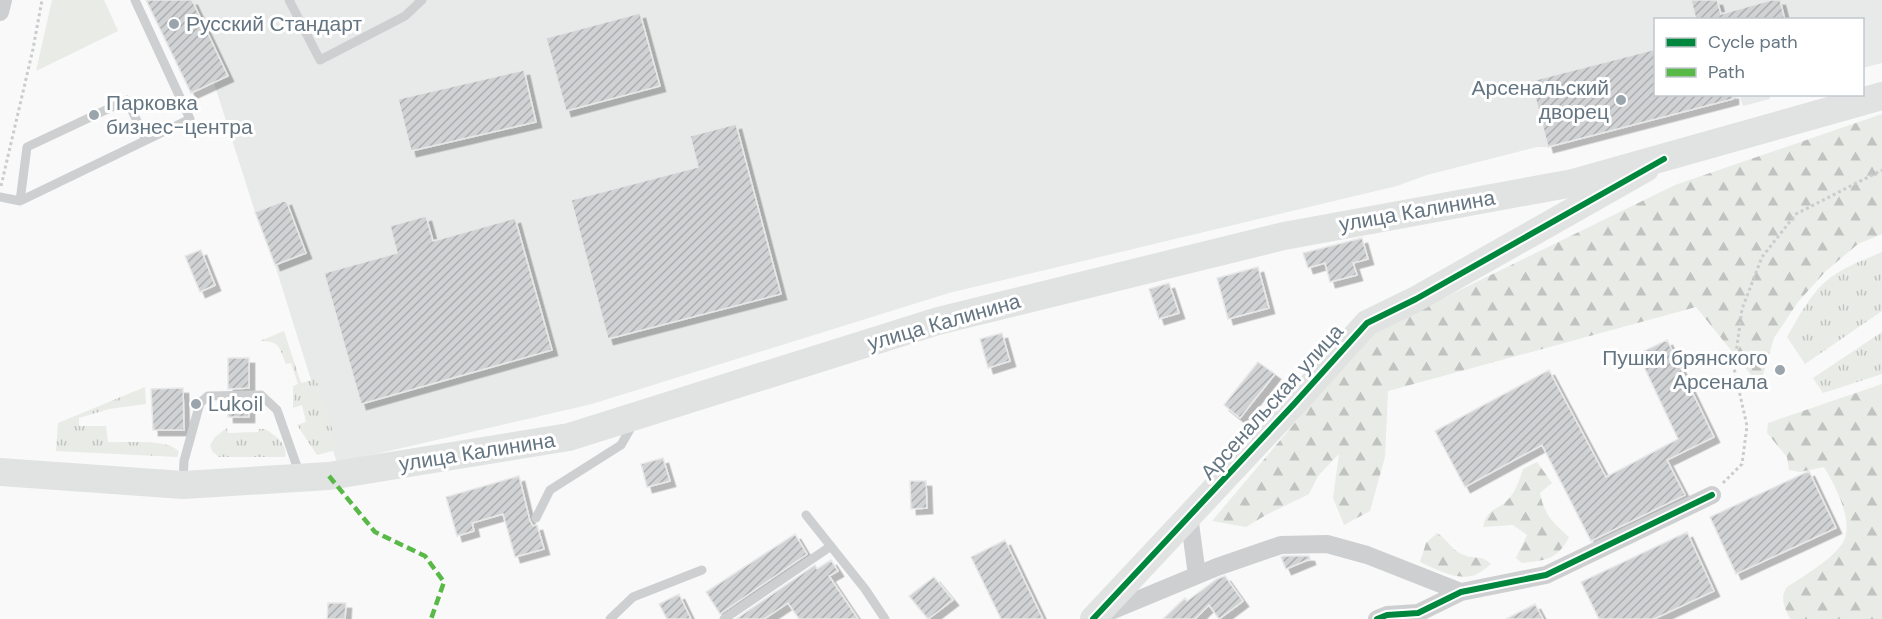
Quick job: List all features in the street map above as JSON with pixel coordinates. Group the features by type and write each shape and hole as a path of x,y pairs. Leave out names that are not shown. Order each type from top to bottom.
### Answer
{"main road":[{"name":"улица Калинина","path":"0,472 183,485 329,476 569,436 938,321 1284,236 1573,183 1882,96"}],"street":[{"path":"0,12 3,0"},
{"name":"Арсенальская улица","path":"1093,619 1367,323 1416,299 1664,159"},
{"path":"1377,619 1387,615 1418,613 1461,592 1546,575 1712,495"},
{"path":"1190,516 1197,575"},
{"path":"1093,619 1197,575 1281,545 1327,544 1367,555 1461,592"}],"lane":[{"path":"0,196 20,201 190,119 135,0"},
{"path":"289,0 320,60 405,16 422,0"},
{"path":"20,201 27,147 127,100 146,140"},
{"path":"183,485 184,460 200,403 208,396 261,395 277,410 301,477"},
{"path":"536,518 550,490 621,445 638,415"},
{"path":"806,515 865,589 885,619"},
{"path":"724,619 831,546"},
{"path":"610,619 633,597 702,570"}],"path":[{"path":"0,190 42,0"},
{"path":"1712,495 1742,464 1747,426 1734,368 1742,309 1762,257 1796,214 1882,170"}],"shaded area":[{"path":"146,0 1882,0 1882,63 1864,68 1864,18 1654,18 1654,96 1769,96 1770,99 1743,106 1740,97 1548,147 1537,147 1427,175 1397,186 949,293 592,404 337,463 275,265 255,212 214,83 191,93"}],"green space":[{"path":"52,0 104,0 118,31 36,71"},
{"path":"1882,114 1882,234 1858,244 1826,271 1798,302 1774,338 1763,375 1751,375 1696,307 1388,391 1385,457 1370,511 1344,525 1333,498 1339,454 1318,476 1309,494 1246,527 1212,521 1370,334 1675,185"},
{"path":"1882,252 1882,311 1805,364 1787,337 1808,302 1824,283 1837,273"},
{"path":"284,331 301,383 316,379 337,444 333,451 317,455 297,425 306,422 302,405 293,408 293,386 298,384 291,363 286,364 278,346 272,342 260,341"},
{"path":"1882,332 1882,374 1823,393 1813,378"},
{"path":"1882,384 1882,619 1790,619 1783,599 1787,587 1837,551 1846,536 1847,526 1842,505 1824,467 1800,472 1789,470 1787,457 1767,433 1768,423"},
{"path":"145,387 146,404 109,409 79,418 79,426 106,426 108,442 157,443 174,448 179,452 177,457 56,451 58,423"},
{"path":"227,428 228,433 258,432 259,429 265,429 283,444 285,457 219,457 212,451 210,445 215,437"},
{"path":"1537,462 1552,483 1540,493 1546,512 1569,537 1565,545 1550,558 1522,563 1516,558 1527,535 1513,525 1483,527 1488,515 1511,496 1523,469"},
{"path":"1437,533 1460,553 1484,559 1491,564 1475,575 1461,576 1446,573 1420,562 1426,543"}],"building":[{"path":"146,0 192,0 228,76 191,93"},
{"path":"1691,0 1717,0 1721,14 1771,0 1780,0 1784,18 1696,18"},
{"path":"640,13 660,86 566,111 546,38"},
{"name":"Арсенальский дворец","path":"1654,50 1654,96 1733,96 1733,99 1548,147 1531,81"},
{"path":"524,70 536,122 411,151 398,99"},
{"path":"736,124 781,294 608,339 571,200 698,167 690,136"},
{"path":"286,200 306,253 275,265 255,212"},
{"path":"426,216 433,241 515,218 552,350 361,404 324,273 397,253 390,226"},
{"path":"1362,238 1368,259 1353,263 1357,275 1330,282 1325,263 1308,268 1303,253"},
{"path":"201,250 215,285 200,292 185,256"},
{"path":"1258,267 1269,308 1228,319 1217,278"},
{"path":"1169,283 1179,313 1159,319 1149,289"},
{"path":"1002,333 1010,361 988,368 980,339"},
{"path":"1667,340 1714,437 1667,460 1685,495 1591,541 1542,445 1465,487 1435,431 1549,370 1606,477 1678,439 1638,354"},
{"path":"228,358 249,358 249,388 228,389"},
{"path":"1258,362 1275,374 1240,418 1224,405"},
{"path":"183,388 184,430 153,430 151,389"},
{"path":"228,402 249,402 249,417 228,417"},
{"path":"663,458 670,481 647,487 641,464"},
{"path":"1809,471 1836,528 1736,574 1710,517"},
{"path":"519,476 530,521 533,526 537,525 544,549 515,557 503,514 472,523 474,531 457,536 446,497"},
{"path":"910,481 926,481 927,508 911,509"},
{"path":"1687,532 1714,591 1654,619 1599,619 1581,582"},
{"path":"795,534 807,554 720,614 706,592"},
{"path":"1005,540 1043,619 1001,619 971,557"},
{"path":"1309,556 1310,559 1286,569 1281,557"},
{"path":"831,560 838,571 829,576 858,619 799,619 788,603 764,619 736,619 815,565 817,569"},
{"path":"1225,576 1243,601 1219,619 1209,605 1195,619 1163,619 1185,598 1187,601 1217,579"},
{"path":"934,577 953,600 928,619 909,596"},
{"path":"679,594 691,619 667,619 659,604"},
{"path":"328,603 346,603 345,619 327,619"},
{"path":"1535,604 1543,619 1506,619"}],"marked path":[{"path":"329,476 375,532 425,556 444,582 431,619"}],"cycle path":[{"path":"1093,619 1367,323 1416,299 1664,159"},
{"path":"1377,619 1387,615 1418,613 1461,592 1546,575 1712,495"}],"place":[{"name":"Русский Стандарт","path":"174,24"},
{"name":"Арсенальский дворец","path":"1621,100"},
{"name":"Парковка бизнес-центра","path":"94,115"},
{"name":"Пушки брянского Арсенала","path":"1780,370"},
{"name":"Lukoil","path":"196,404"}]}
